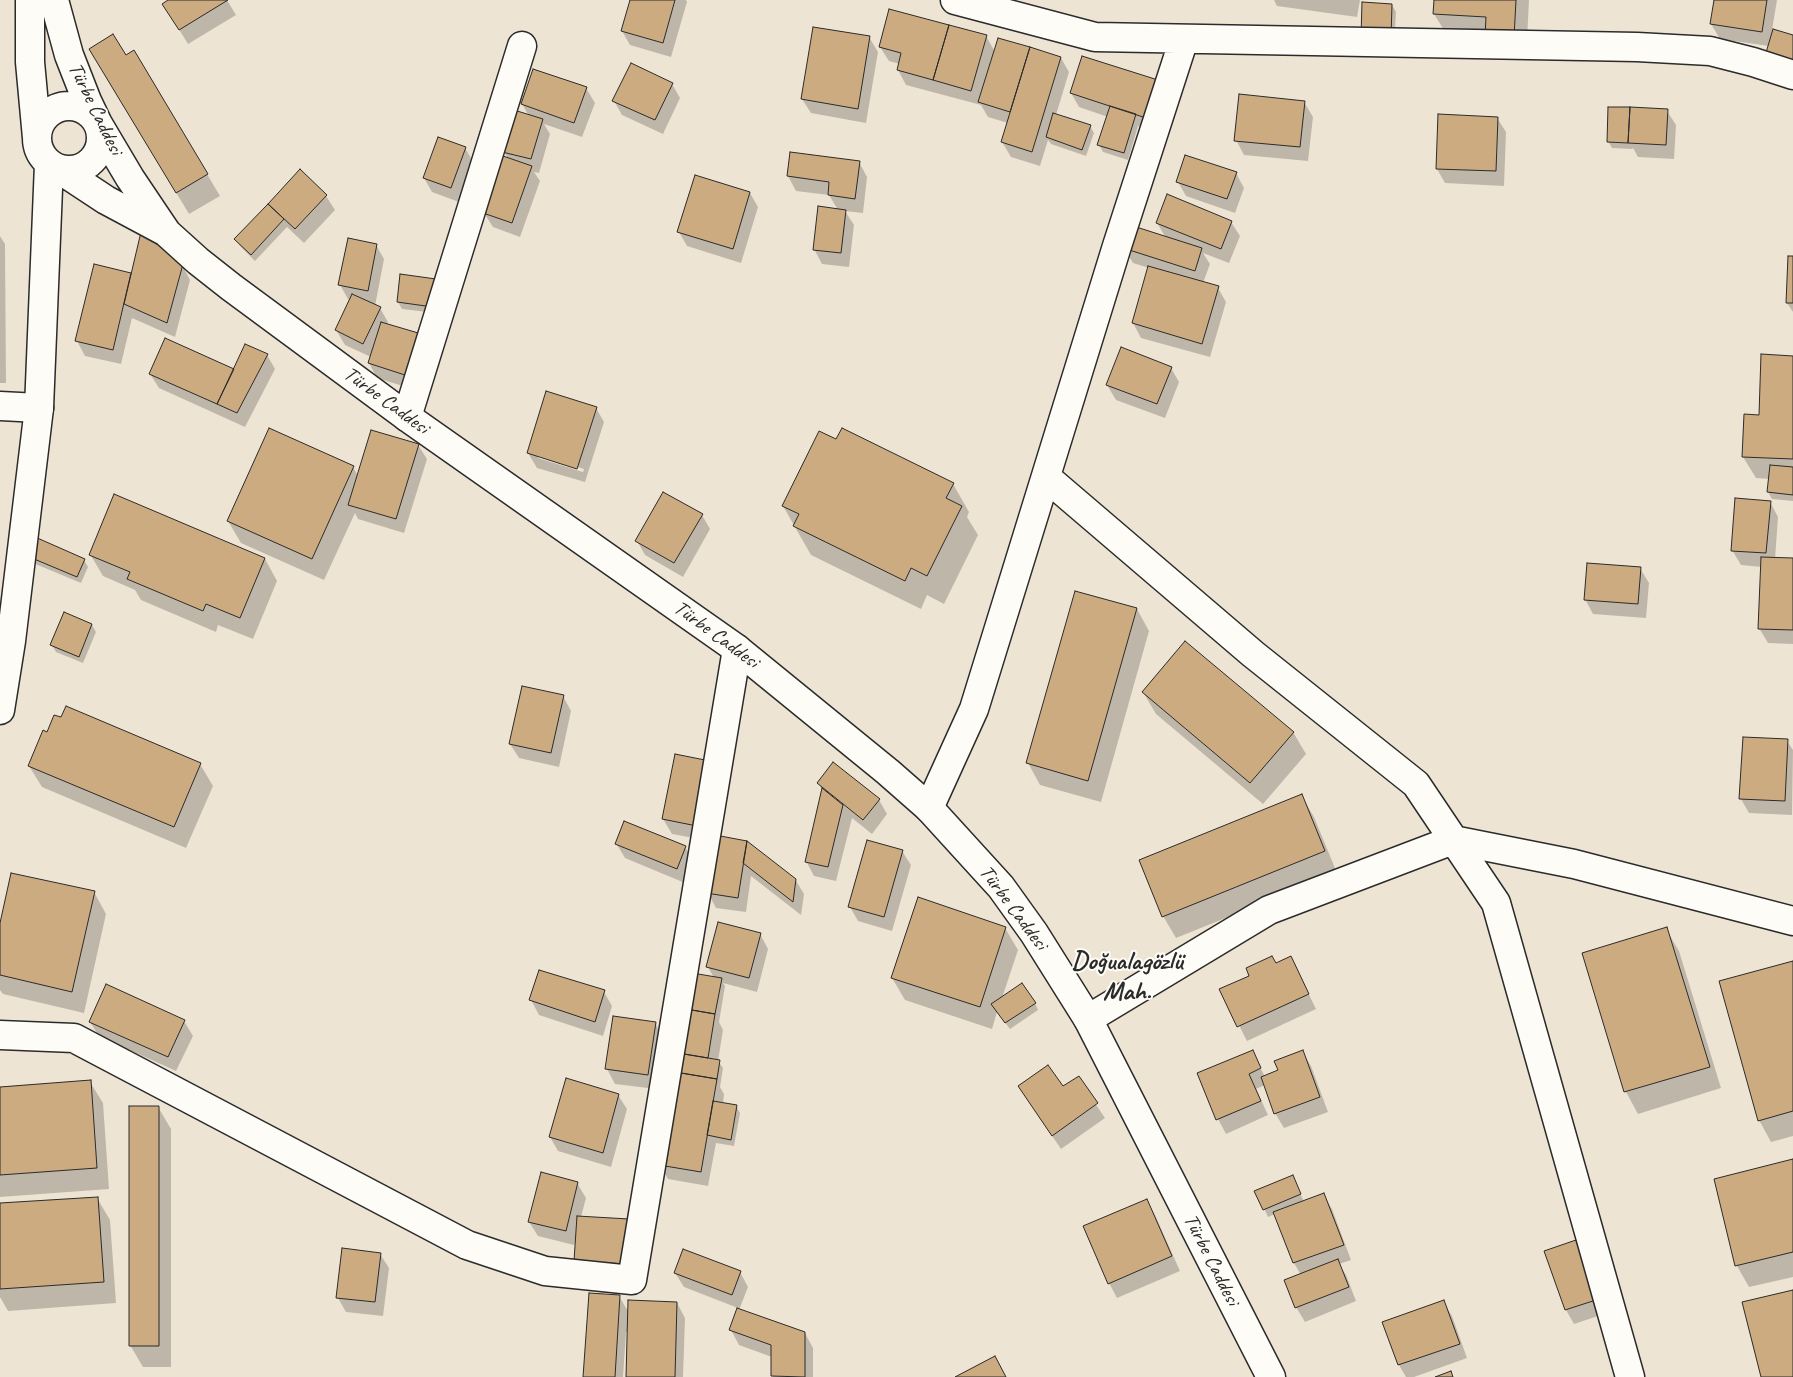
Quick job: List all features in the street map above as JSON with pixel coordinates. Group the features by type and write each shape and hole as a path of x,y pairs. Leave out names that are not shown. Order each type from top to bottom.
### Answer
{"street":[{"path":"0,710 11,641 39,408 49,160 30,62 30,0"},
{"name":"Türbe Caddesi","path":"54,0 69,55 98,124 130,178 167,233 231,287 407,417 737,649 888,772 928,808 1001,887 1034,933 1088,1019 1267,1376"},
{"path":"955,0 1094,37 1627,47 1710,51 1793,75"},
{"path":"928,808 974,709 1184,39"},
{"path":"407,417 522,46"},
{"path":"49,160 70,170 80,169 90,163 97,155 101,144 98,124 92,115 83,109 63,106 44,116 39,125 37,136 49,160 106,200 167,233"},
{"path":"0,406 39,408"},
{"path":"1046,477 1253,654 1416,784 1496,903 1630,1377"},
{"path":"0,1036 74,1038 467,1245 545,1271 632,1280 737,649"},
{"path":"1088,1019 1269,910 1453,840 1574,864 1793,921"}],"building":[{"path":"168,0 228,0 179,30 162,4"},
{"path":"630,0 675,0 663,43 621,31"},
{"path":"1434,0 1516,0 1514,38 1485,36 1486,17 1433,14"},
{"path":"1714,0 1767,0 1762,32 1710,24"},
{"path":"1362,2 1392,4 1391,38 1361,37"},
{"path":"889,9 949,25 933,80 897,70 901,53 879,47"},
{"path":"949,25 987,35 971,91 933,80"},
{"path":"813,27 870,36 858,109 801,99"},
{"path":"1773,29 1793,35 1793,65 1765,56"},
{"path":"113,34 126,55 134,50 208,174 176,193 89,49"},
{"path":"998,38 1030,47 1010,112 978,102"},
{"path":"1030,47 1061,57 1032,152 1001,142"},
{"path":"1082,56 1158,80 1146,118 1070,93"},
{"path":"631,63 673,83 655,120 612,101"},
{"path":"533,69 587,87 574,123 521,104"},
{"path":"1239,94 1305,101 1300,147 1234,141"},
{"path":"1110,106 1136,114 1124,153 1097,145"},
{"path":"1608,107 1630,107 1628,143 1607,142"},
{"path":"1630,107 1668,109 1666,145 1628,143"},
{"path":"514,110 543,119 531,159 502,152"},
{"path":"1053,113 1091,125 1082,150 1046,137"},
{"path":"1438,114 1498,117 1496,171 1436,169"},
{"path":"438,137 466,147 451,188 423,178"},
{"path":"790,152 860,161 855,199 828,195 829,182 787,176"},
{"path":"1185,155 1237,172 1227,199 1176,182"},
{"path":"503,156 532,166 512,223 483,213"},
{"path":"300,169 327,195 295,229 268,204"},
{"path":"695,175 750,192 733,249 677,232"},
{"path":"1167,194 1232,221 1221,249 1156,223"},
{"path":"268,204 284,219 251,255 234,239"},
{"path":"818,206 846,210 841,253 813,250"},
{"path":"1130,225 1202,248 1195,271 1123,248"},
{"path":"141,232 183,264 167,323 124,304"},
{"path":"348,238 377,244 368,291 338,285"},
{"path":"1788,256 1793,256 1793,303 1786,303"},
{"path":"94,264 131,273 113,350 75,341"},
{"path":"1148,266 1219,286 1202,344 1132,323"},
{"path":"400,274 436,279 433,307 397,302"},
{"path":"352,294 381,307 363,344 335,330"},
{"path":"381,322 425,335 411,377 368,363"},
{"path":"165,338 234,369 217,404 149,374"},
{"path":"245,344 268,354 237,413 217,404"},
{"path":"1121,347 1172,367 1157,404 1106,385"},
{"path":"1761,354 1793,356 1793,459 1742,457 1744,414 1759,415"},
{"path":"546,391 597,407 577,469 527,453"},
{"path":"269,428 354,466 312,559 227,521"},
{"path":"842,428 954,483 946,498 962,506 927,576 911,568 905,581 793,526 799,514 782,506 819,431 836,439"},
{"path":"371,430 419,444 396,519 348,505"},
{"path":"1770,465 1793,467 1793,495 1767,492"},
{"path":"663,492 703,514 674,563 635,541"},
{"path":"114,494 265,558 240,618 206,604 203,611 127,579 130,572 89,555"},
{"path":"1735,498 1771,501 1766,553 1731,551"},
{"path":"35,537 85,559 77,577 27,556"},
{"path":"1761,557 1793,558 1793,630 1758,629"},
{"path":"1587,563 1641,567 1638,604 1584,600"},
{"path":"1075,591 1137,608 1088,781 1026,763"},
{"path":"64,612 92,624 79,657 50,645"},
{"path":"1185,641 1294,732 1250,783 1142,692"},
{"path":"522,686 564,695 551,753 509,744"},
{"path":"66,706 201,763 174,827 28,766 43,730 47,732 54,715 61,717"},
{"path":"1743,737 1788,739 1785,801 1739,799"},
{"path":"675,754 710,761 697,826 662,819"},
{"path":"833,762 880,799 863,820 817,783"},
{"path":"822,788 843,805 828,867 805,862"},
{"path":"1302,794 1325,851 1162,917 1139,860"},
{"path":"624,821 686,846 677,869 615,844"},
{"path":"715,835 747,841 738,898 706,893"},
{"path":"867,840 903,850 884,917 848,907"},
{"path":"747,841 796,879 793,902 743,863"},
{"path":"11,873 95,891 72,992 0,975 0,923"},
{"path":"918,897 1006,927 980,1007 891,978"},
{"path":"718,922 761,933 749,978 706,967"},
{"path":"1667,927 1710,1067 1624,1092 1582,953"},
{"path":"1272,956 1276,963 1291,956 1309,994 1237,1027 1219,989 1249,976 1246,968"},
{"path":"1793,961 1793,1111 1758,1121 1719,981"},
{"path":"539,970 605,990 595,1022 529,1000"},
{"path":"692,973 722,978 715,1014 686,1009"},
{"path":"1022,983 1036,1003 1005,1023 991,1004"},
{"path":"106,984 185,1020 168,1057 89,1022"},
{"path":"686,1009 715,1014 708,1058 678,1053"},
{"path":"613,1016 656,1022 648,1075 605,1069"},
{"path":"1253,1050 1261,1068 1249,1074 1261,1101 1216,1120 1197,1073"},
{"path":"1303,1050 1320,1097 1274,1114 1261,1077 1278,1070 1274,1061"},
{"path":"678,1053 720,1060 717,1079 675,1072"},
{"path":"1048,1065 1063,1086 1079,1076 1098,1103 1052,1136 1018,1086"},
{"path":"675,1072 717,1079 701,1172 659,1165"},
{"path":"566,1078 619,1094 603,1153 549,1137"},
{"path":"91,1080 97,1168 0,1175 0,1087"},
{"path":"713,1101 737,1105 731,1140 707,1135"},
{"path":"129,1106 159,1106 159,1346 129,1346"},
{"path":"1793,1159 1793,1252 1735,1266 1714,1179"},
{"path":"541,1172 578,1182 566,1231 528,1222"},
{"path":"1293,1175 1301,1194 1263,1210 1254,1191"},
{"path":"1324,1193 1344,1245 1293,1263 1273,1212"},
{"path":"98,1197 104,1282 0,1289 0,1203"},
{"path":"1147,1199 1172,1256 1108,1284 1083,1226"},
{"path":"577,1216 629,1219 626,1264 574,1261"},
{"path":"1576,1240 1596,1300 1565,1310 1544,1251"},
{"path":"342,1248 381,1253 375,1302 336,1298"},
{"path":"683,1249 741,1271 732,1295 674,1273"},
{"path":"1338,1259 1349,1287 1295,1308 1284,1280"},
{"path":"1793,1290 1793,1377 1761,1377 1742,1302"},
{"path":"589,1293 620,1295 615,1377 583,1377"},
{"path":"628,1300 677,1302 675,1377 626,1377"},
{"path":"1444,1300 1460,1344 1398,1365 1382,1322"},
{"path":"737,1308 805,1332 805,1377 771,1376 771,1345 729,1330"},
{"path":"995,1356 1006,1377 955,1377"},
{"path":"1451,1371 1453,1377 1435,1377"}],"district":[{"name":"Doğualagözlü Mah.","path":"1127,977"}]}
